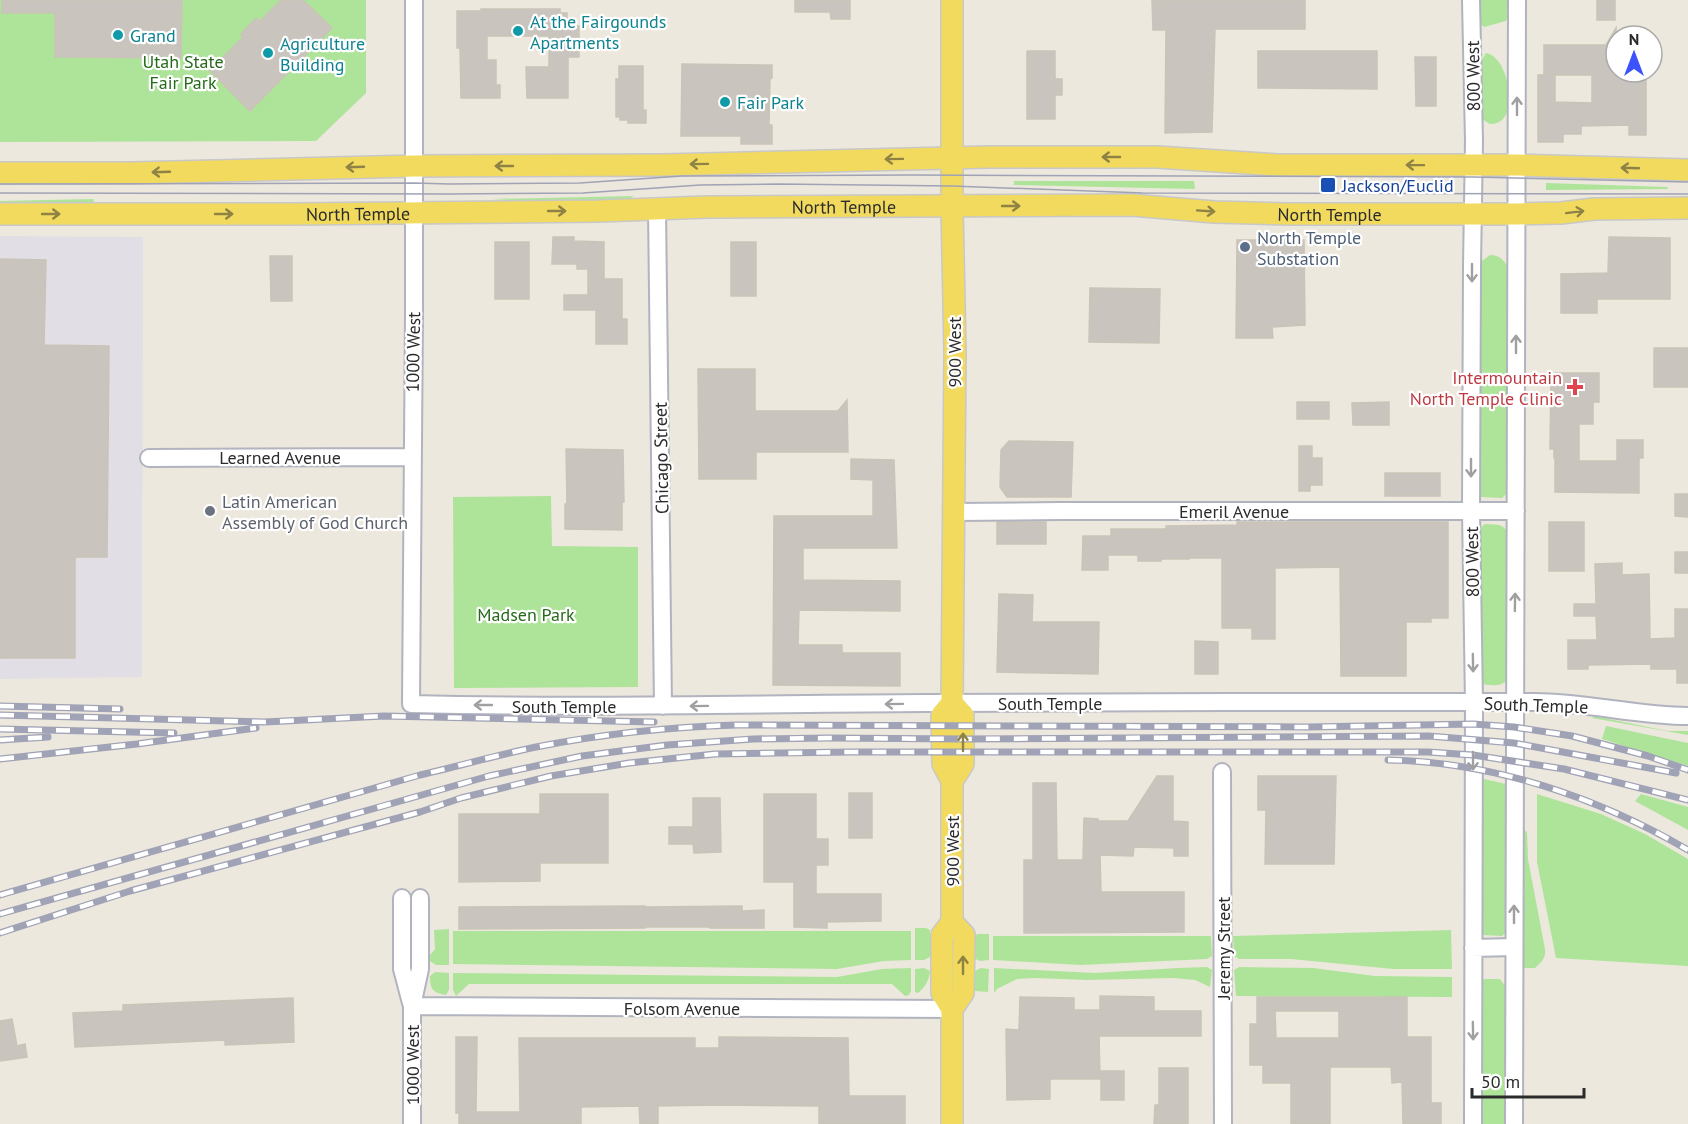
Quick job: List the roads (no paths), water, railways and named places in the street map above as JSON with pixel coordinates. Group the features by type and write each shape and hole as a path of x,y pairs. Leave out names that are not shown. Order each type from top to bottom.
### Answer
{"main road":[{"name":"900 West","path":"952,0 955,352 952,703 963,715 963,764 952,781 952,922 964,935 963,993 952,1009 952,1124"},
{"path":"0,173 685,164 952,157 1145,157 1231,160 1278,165 1516,165 1688,170"},
{"name":"North Temple","path":"0,214 600,211 748,206 1132,206 1287,214 1516,214 1561,213 1594,209 1688,208"}],"street":[{"name":"1000 West","path":"411,704 414,0"},
{"name":"800 West","path":"1471,0 1474,165 1472,266 1473,1124"},
{"path":"1514,1124 1516,0"},
{"name":"Chicago Street","path":"657,209 663,706"},
{"name":"Learned Avenue","path":"149,458 411,457"},
{"name":"Emeril Avenue","path":"953,512 1516,511"},
{"name":"South Temple","path":"411,704 663,706 1514,702 1571,704 1664,716 1688,716"},
{"name":"Jeremy Street","path":"1222,772 1223,1124"},
{"name":"1000 West","path":"402,898 402,969 412,1006"},
{"name":"1000 West","path":"412,1124 412,1006 420,969 420,898"},
{"path":"1473,948 1514,947"},
{"name":"Folsom Avenue","path":"412,1006 952,1009"}],"tram line":[{"path":"0,184 580,183 682,176 910,175 1474,177 1688,182"},
{"path":"0,193 583,193 700,185 779,184 952,186 1143,193 1688,194"}],"railway":[{"path":"0,706 120,709"},
{"path":"0,715 265,722 384,716 654,722"},
{"path":"0,895 420,775 492,757 586,738 685,727 736,725 1308,727 1473,724 1514,727 1572,736 1648,756 1688,770"},
{"path":"0,759 256,728"},
{"path":"0,729 174,733"},
{"path":"0,914 489,776 582,756 667,745 753,739 828,738 1429,736 1514,743 1676,773"},
{"path":"0,740 48,737"},
{"path":"0,933 130,891 420,812 461,798 551,776 629,763 715,754 1428,752 1473,755 1564,769 1688,800"},
{"path":"1388,760 1467,767 1544,786 1618,814 1688,850"}],"place":[{"name":"At the Fairgounds Apartments","path":"518,31"},
{"name":"Grand","path":"118,35"},
{"name":"Agriculture Building","path":"268,53"},
{"name":"Fair Park","path":"725,102"},
{"name":"Jackson/Euclid","path":"1328,185"},
{"name":"North Temple Substation","path":"1245,247"},
{"name":"Intermountain North Temple Clinic","path":"1575,387"},
{"name":"Latin American Assembly of God Church","path":"210,511"}],"park label":[{"name":"Utah State Fair Park","path":"183,71"},
{"name":"Madsen Park","path":"526,614"}]}
